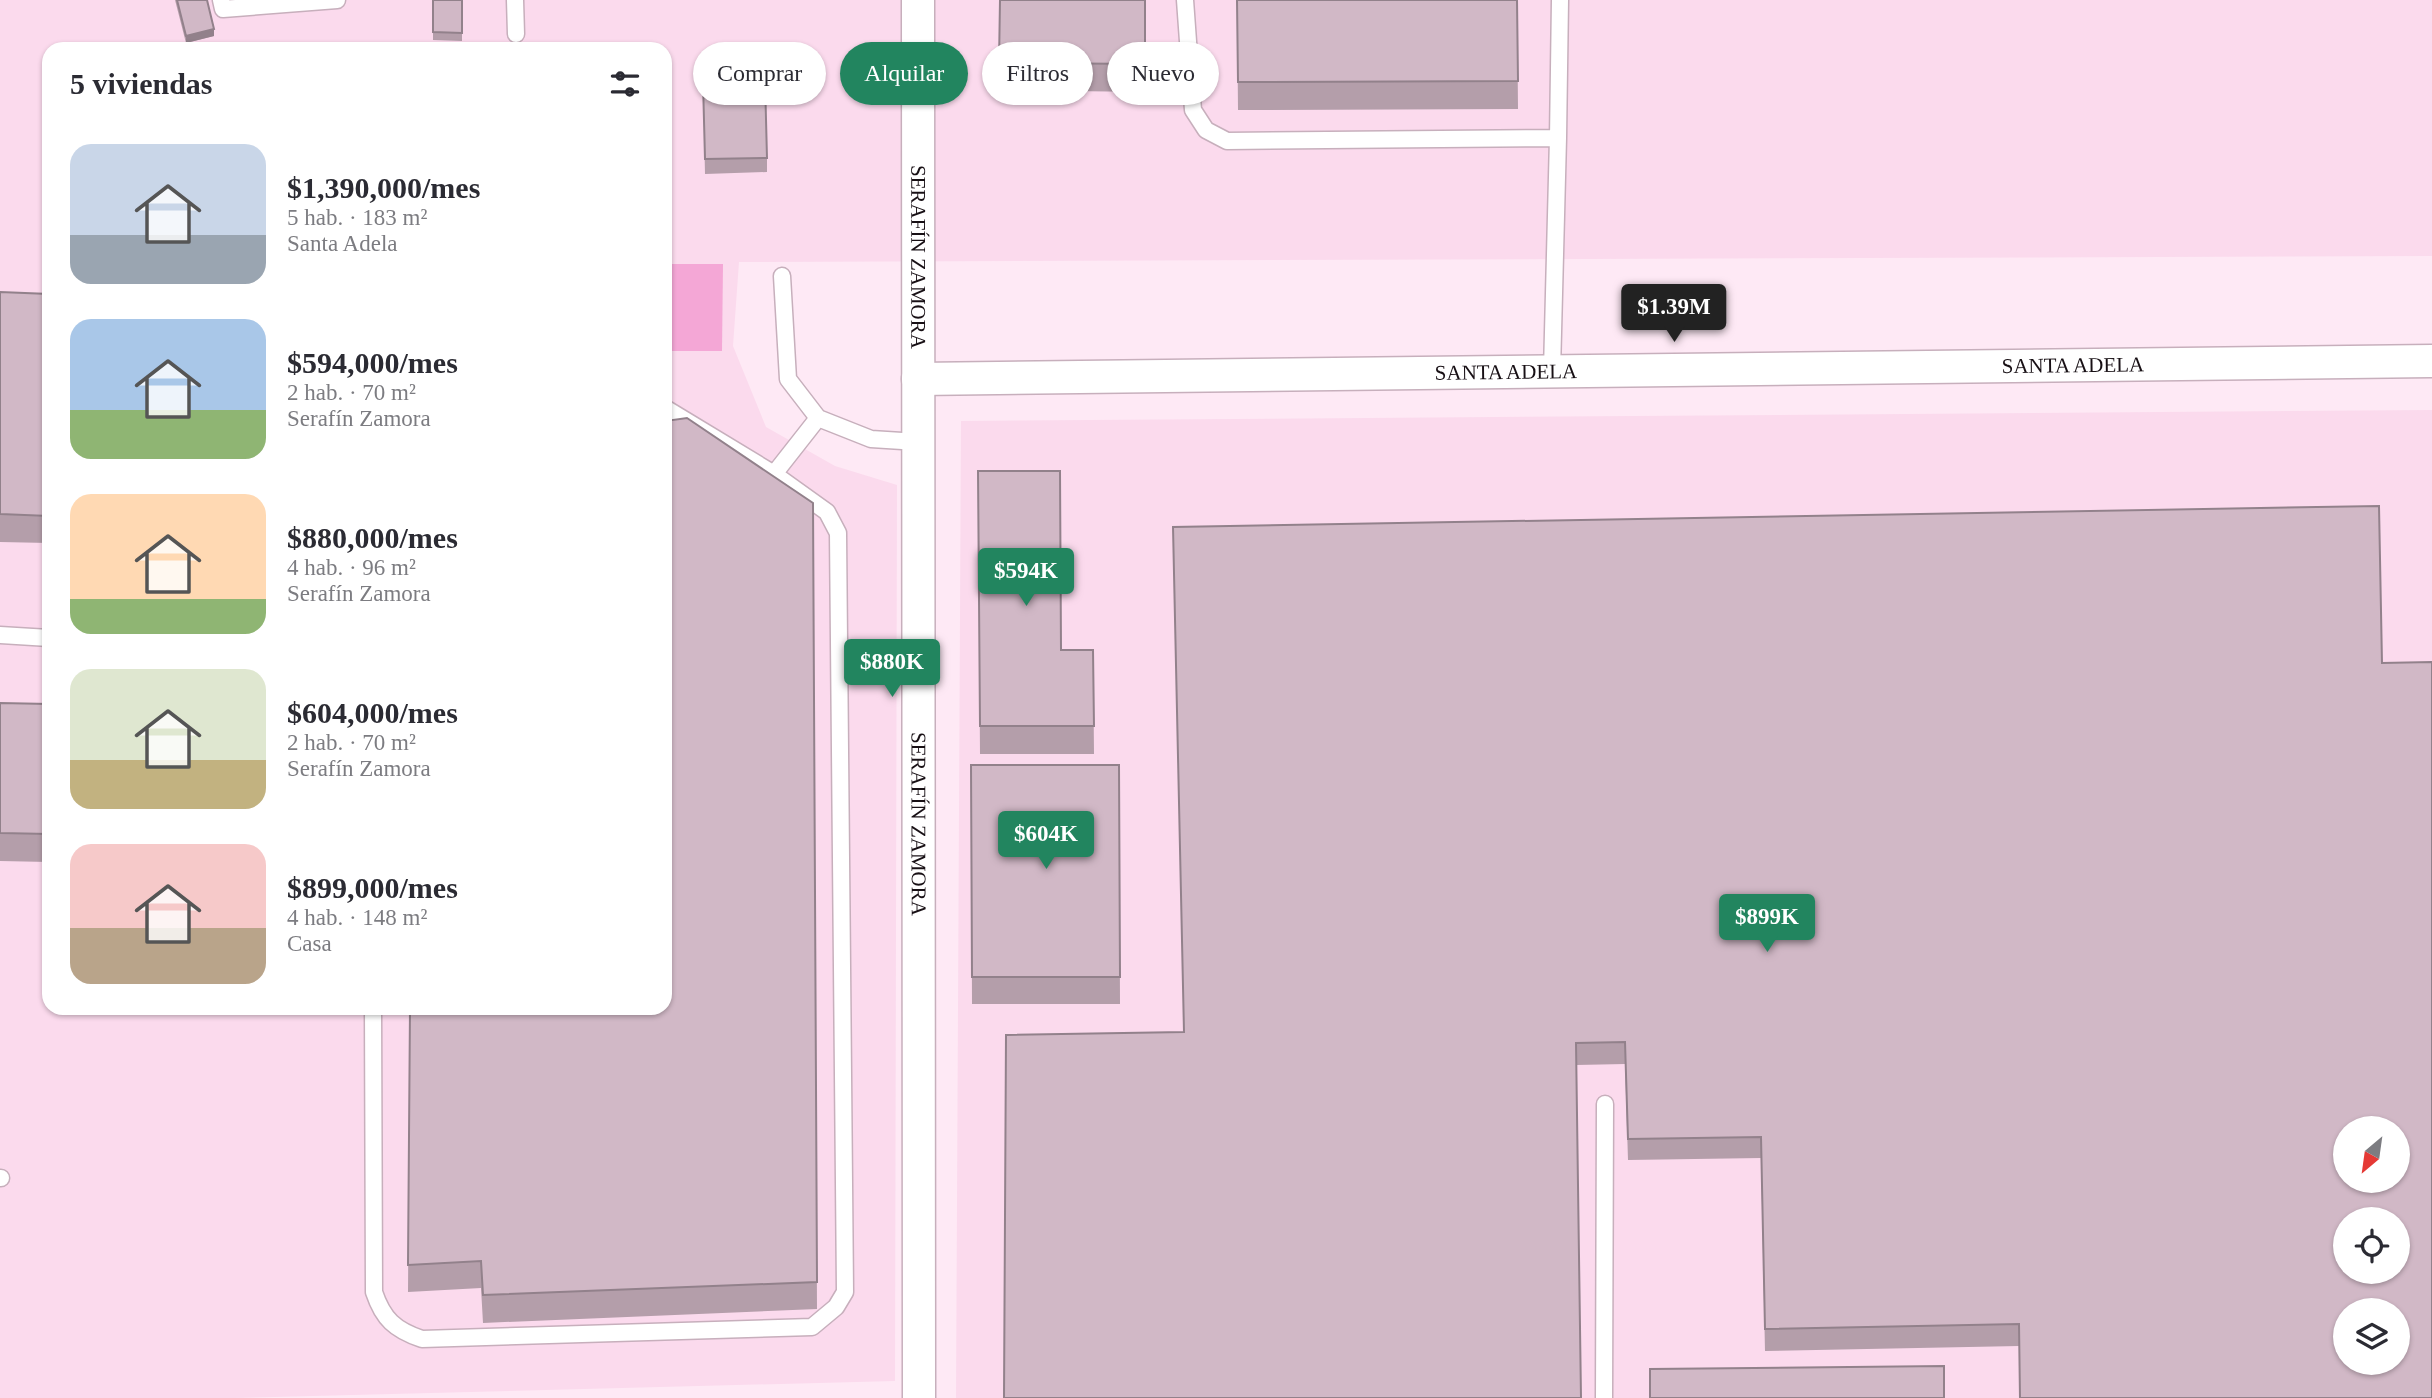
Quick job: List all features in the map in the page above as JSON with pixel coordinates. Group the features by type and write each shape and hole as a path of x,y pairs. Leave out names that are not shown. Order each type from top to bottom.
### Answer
{"street":[{"name":"SERAFÍN ZAMORA","path":"918,0 919,1398"},
{"name":"SANTA ADELA","path":"918,379 2432,361"}],"lane":[{"path":"220,0 223,9 337,0"},
{"path":"515,0 516,34"},
{"path":"1185,0 1193,110 1206,130 1227,141 1558,138"},
{"path":"1552,371 1560,0"},
{"path":"782,276 788,379 818,418 872,439 918,442"},
{"path":"373,1015 374,1292 381,1313 398,1329 422,1339 812,1327 836,1307 845,1292 838,533 827,512 774,474 672,412"},
{"path":"774,474 818,418"},
{"path":"0,635 42,638"},
{"path":"1604,1398 1605,1104"}],"shaded area":[{"path":"0,0 2432,0 2432,256 739,262 733,346 766,427 835,466 897,485 895,1381 235,1398 0,1398"},
{"path":"672,264 723,264 722,351 672,351"},
{"path":"2432,410 2432,1398 956,1398 961,421"}],"building":[{"path":"177,0 207,0 214,29 186,36"},
{"path":"433,0 462,0 462,33 433,32"},
{"path":"1000,0 1145,0 1145,42 1107,42 1107,64 1093,64 1093,42 999,42"},
{"path":"1237,0 1517,0 1518,81 1238,82"},
{"path":"704,105 766,105 767,158 705,159"},
{"path":"0,292 42,294 42,516 0,514"},
{"path":"687,418 813,503 817,1282 483,1295 481,1261 408,1265 410,1015 672,1015 672,420"},
{"path":"978,471 1060,471 1061,650 1093,650 1094,726 980,726"},
{"path":"2379,506 2382,663 2432,662 2432,1398 2020,1398 2019,1324 1765,1329 1761,1137 1628,1139 1625,1042 1576,1043 1581,1398 1004,1398 1006,1035 1184,1032 1173,527"},
{"path":"0,703 42,704 42,834 0,833"},
{"path":"971,765 1119,765 1120,977 972,977"},
{"path":"1944,1366 1944,1398 1650,1398 1650,1369"}]}
